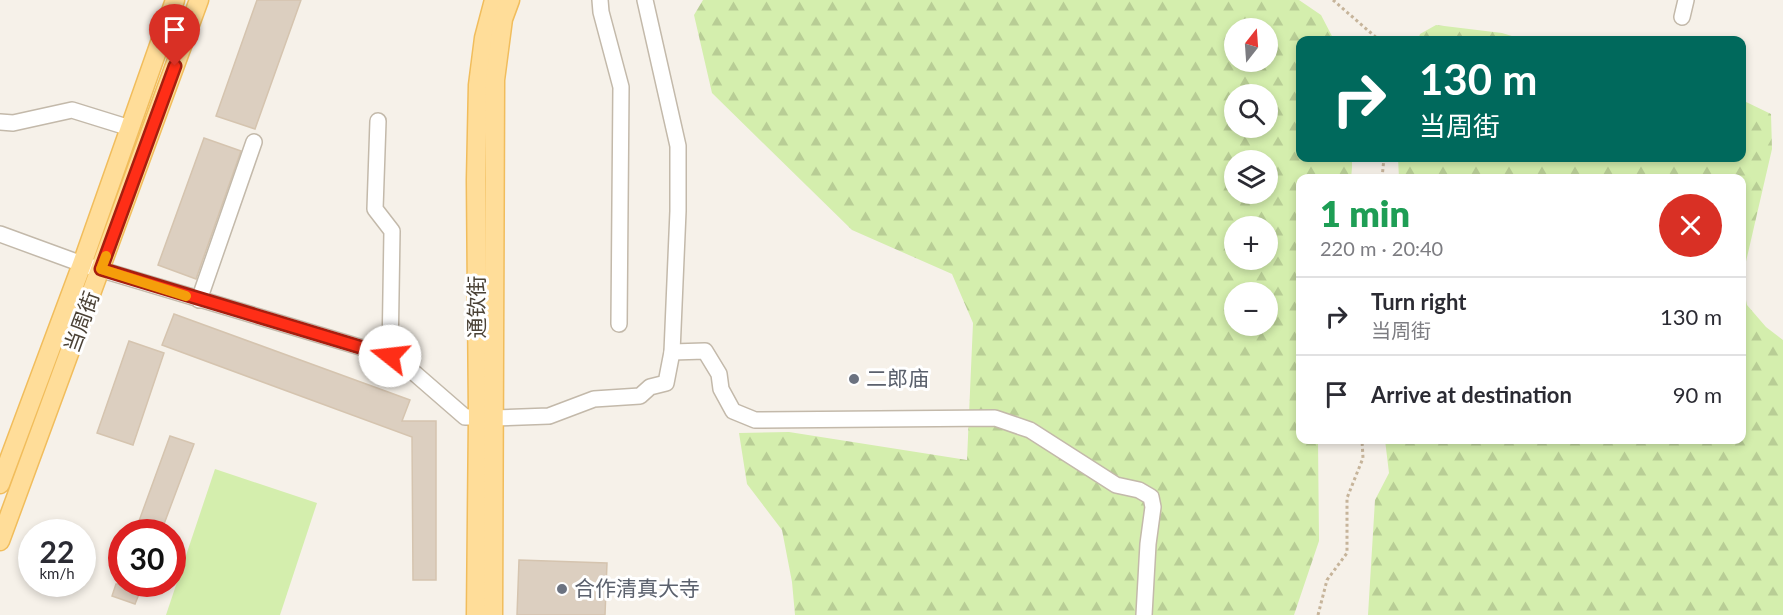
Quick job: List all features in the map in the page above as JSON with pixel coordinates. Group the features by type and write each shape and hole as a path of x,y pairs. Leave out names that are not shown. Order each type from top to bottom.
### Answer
{"main road":[{"name":"当周街","path":"0,484 82,264 175,0"},
{"name":"当周街","path":"0,541 199,0"},
{"name":"通钦街","path":"476,615 485,417 477,180 478,85 484,38 494,0"},
{"path":"493,615 485,417 495,80 503,18 510,0"}],"street":[{"path":"600,0 601,12 621,87 619,324"},
{"path":"0,234 82,264 390,356 404,364 465,417 549,416 594,399 640,396 650,387 666,383 672,352 678,211 678,146 645,0"},
{"path":"1682,17 1686,0"},
{"path":"0,122 13,123 72,110 130,128"},
{"path":"378,121 375,210 392,231 390,356"},
{"path":"199,300 254,142"},
{"path":"672,352 705,351 719,374 721,389 734,411 755,420 995,418 1030,430 1116,485 1139,490 1151,497 1154,507 1148,544 1144,615"}],"path":[{"path":"1333,0 1374,36"},
{"path":"1318,615 1327,580 1347,553 1347,498 1363,458 1362,444"}],"green space":[{"path":"703,0 1299,0 1321,15 1332,36 1296,36 1296,162 1352,162 1352,168 1351,174 1296,174 1296,444 1318,444 1319,541 1294,615 795,615 792,582 782,530 747,484 739,433 789,432 967,460 973,323 952,274 852,230 712,93 694,15"},
{"path":"1436,25 1512,36 1419,36"},
{"path":"1746,102 1771,114 1772,149 1746,262 1746,174 1399,174 1398,162 1746,162"},
{"path":"1746,300 1747,305 1766,327 1783,340 1783,615 1368,615 1375,500 1389,473 1385,444 1746,444"},
{"path":"215,469 317,503 280,615 166,615 172,597 186,597 186,555"}],"building":[{"path":"257,0 301,0 255,129 216,116"},
{"path":"204,138 241,151 196,279 158,265"},
{"path":"174,314 410,400 402,421 436,421 436,580 413,580 412,437 162,345"},
{"path":"129,341 164,353 133,445 97,433"},
{"path":"170,436 194,444 166,519 140,519"},
{"name":"合作清真大寺","path":"519,560 607,563 605,615 517,615"},
{"path":"115,597 138,597 135,604"}],"slow traffic":[{"path":"106,256 101,269 186,296"}],"place":[{"name":"二郎庙","path":"854,379"},
{"name":"合作清真大寺","path":"562,589"}],"route":[{"path":"175,66 101,269 390,356"}]}
